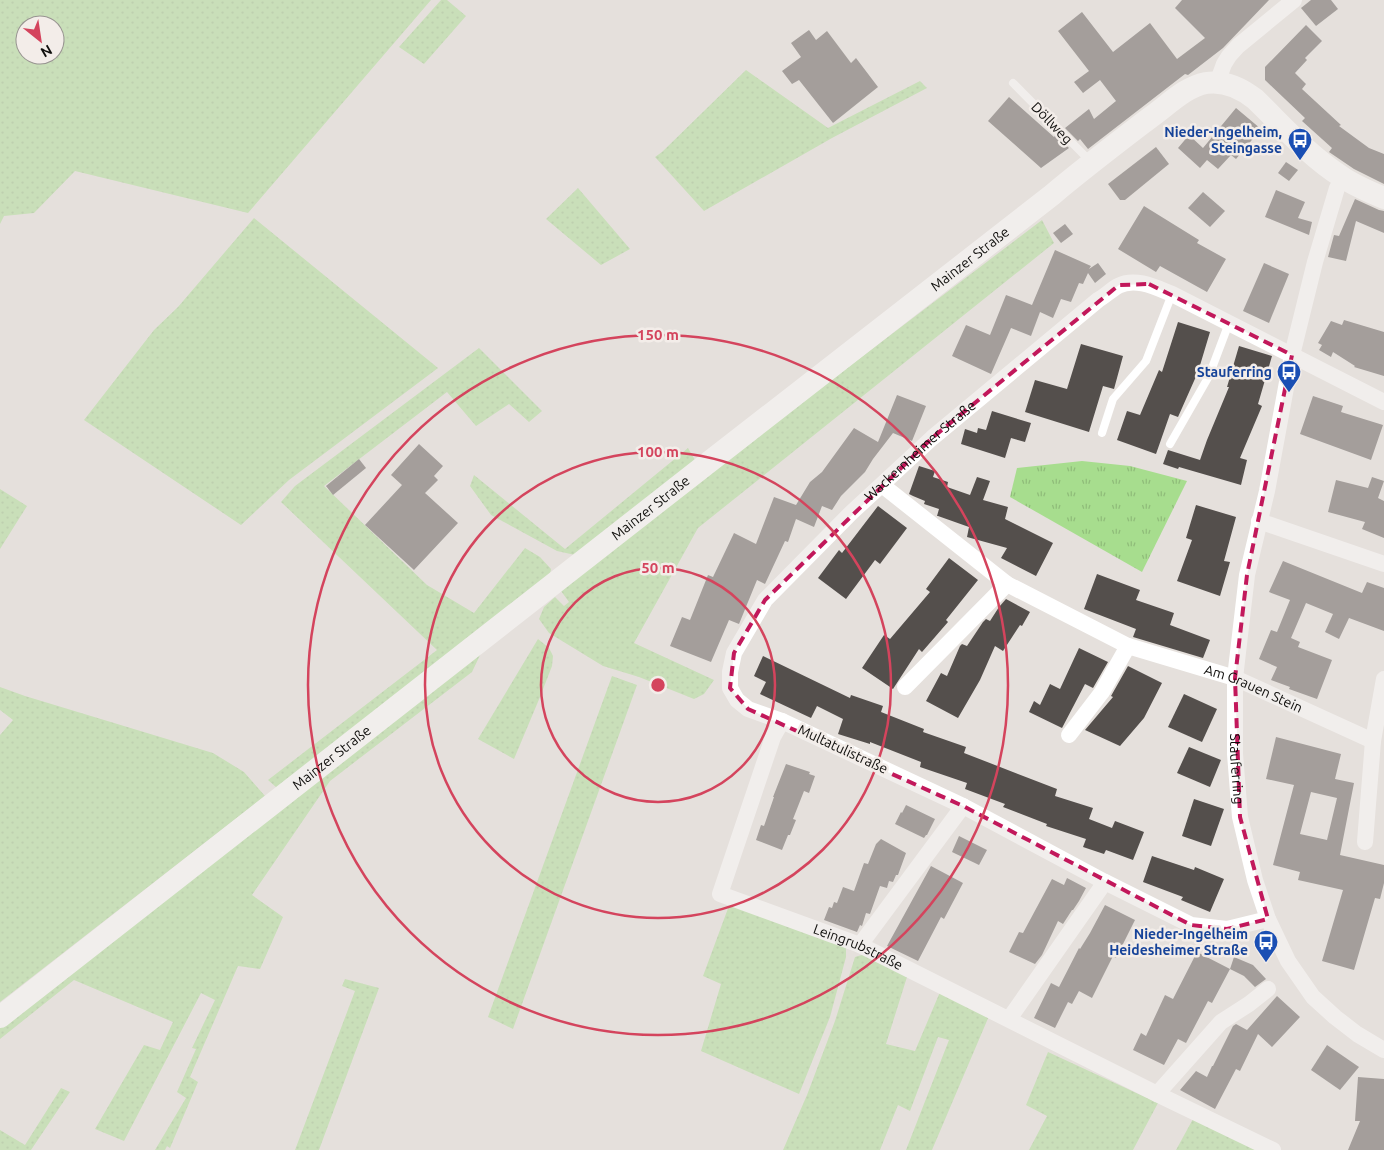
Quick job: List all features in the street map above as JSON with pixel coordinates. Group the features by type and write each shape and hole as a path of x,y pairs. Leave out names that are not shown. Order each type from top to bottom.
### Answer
{"main road":[{"name":"Mainzer Straße","path":"0,1017 1052,195 1091,162 1188,89 1208,83 1217,83"},
{"path":"1217,83 1234,85 1245,92 1255,99 1312,154 1343,178 1384,198"}],"street":[{"path":"1217,83 1224,64 1238,46 1294,0"},
{"name":"Stauferring","path":"1343,178 1337,188 1315,262 1292,355 1267,491 1247,575 1235,678 1235,754 1240,817 1255,880 1268,919 1288,961 1313,997 1357,1034 1384,1050"},
{"name":"Wackernheimer Straße","path":"730,688 730,672 734,653 764,600 852,512 932,438 1098,300 1119,285 1132,282 1149,284 1172,294 1384,402"},
{"name":"Am Grauen Stein","path":"882,485 1007,584 1128,646 1235,678 1374,741"},
{"path":"1259,521 1384,564"},
{"path":"905,687 1007,584"},
{"path":"1069,735 1102,692 1128,646"},
{"path":"1365,842 1374,741 1384,679"},
{"name":"Multatulistraße","path":"730,688 737,700 748,709 782,721 963,806 1105,882 1191,925 1227,929 1268,919"},
{"name":"Leingrubstraße","path":"782,721 773,737 720,894 860,945 1273,1150"},
{"path":"860,945 963,806"},
{"path":"1008,1019 1105,882"},
{"path":"1158,1094 1221,1022 1268,989"}],"lane":[{"name":"Döllweg","path":"1013,83 1091,162"},
{"path":"1102,433 1113,399 1146,361 1172,294"},
{"path":"1170,444 1209,376 1229,323"}],"highlighted area":[{"path":"1149,284 1292,355 1247,575 1235,678 1240,817 1268,919 1227,929 1191,925 963,806 748,709 730,688 734,653 765,600 932,438 1119,285"}],"green space":[{"path":"0,0 431,0 248,213 75,171 34,213 4,216 0,224"},
{"path":"441,0 447,0 466,16 424,64 399,47"},
{"path":"746,70 828,128 920,81 927,88 832,138 704,211 655,157"},
{"path":"578,188 630,249 601,265 546,219"},
{"path":"254,218 438,368 289,480 241,525 84,420 154,330 178,307"},
{"path":"1042,220 1054,243 698,528 634,643 714,680 704,694 694,699 639,677 603,666 549,633 539,619 544,607 555,597 564,606 569,602 561,591 710,472"},
{"path":"479,348 542,411 529,422 509,404 476,426 447,392 324,486 427,585 474,613 525,548 540,557 551,569 550,574 277,788 268,780 437,650 281,502 295,486"},
{"path":"688,448 695,460 575,555 557,551 491,515 470,486 474,475 565,549"},
{"path":"1082,461 1130,466 1187,481 1142,572 1010,497 1017,468"},
{"path":"0,489 27,506 0,549"},
{"path":"538,639 549,648 553,656 552,666 514,759 478,739"},
{"path":"482,651 472,672 330,781 252,895 283,917 260,969 238,966 190,1077 198,1082 170,1148 167,1146 165,1150 155,1150 186,1098 177,1092 196,1049 192,1048 215,1000 201,993 124,1141 95,1129 144,1045 160,1050 173,1022 74,980 0,1039 0,1028"},
{"path":"612,676 637,685 513,1029 488,1017"},
{"path":"0,687 213,753 244,772 265,796 0,1002 0,735 13,720 0,710"},
{"path":"730,903 846,947 846,957 830,1017 799,1094 701,1051 721,984 703,976"},
{"path":"865,954 907,977 886,1044 915,1051 940,992 989,1016 932,1150 906,1150 949,1040 938,1037 910,1111 898,1105 880,1150 783,1150 807,1095 835,1021 855,957"},
{"path":"345,979 379,988 319,1150 295,1150 355,991 342,986"},
{"path":"1048,1052 1158,1103 1133,1150 1029,1150 1047,1116 1026,1105"},
{"path":"61,1088 70,1092 31,1150 0,1150 0,1130 25,1145"},
{"path":"1193,1119 1257,1150 1176,1150"}],"building":[{"path":"1182,0 1269,0 1223,48 1188,75 1185,74 1088,149 1080,139 1078,141 1065,128 1089,109 1094,119 1116,101 1100,80 1083,93 1074,82 1089,71 1058,31 1082,12 1113,52 1150,23 1177,59 1205,38 1175,8"},
{"path":"1311,0 1331,0 1338,9 1316,26 1301,8"},
{"path":"1306,25 1322,41 1305,58 1307,60 1295,73 1306,84 1302,89 1341,125 1339,126 1369,148 1384,154 1384,184 1354,169 1329,152 1332,148 1302,121 1305,118 1265,80 1265,67"},
{"path":"809,30 816,40 827,31 851,63 856,58 878,87 833,123 799,80 792,84 782,71 801,57 791,43"},
{"path":"1009,97 1069,148 1041,168 988,121"},
{"path":"1236,108 1261,129 1236,159 1231,155 1218,169 1207,160 1200,168 1178,148 1189,135 1203,148"},
{"path":"1156,147 1169,164 1125,200 1120,200 1108,184"},
{"path":"1286,162 1298,170 1289,181 1278,173"},
{"path":"1276,190 1305,202 1298,218 1312,222 1309,235 1265,217"},
{"path":"1203,192 1225,211 1210,227 1188,208"},
{"path":"1355,199 1384,211 1384,233 1356,221 1346,261 1328,257 1334,235 1339,236"},
{"path":"1144,206 1199,240 1197,243 1226,259 1207,292 1160,266 1156,272 1118,249"},
{"path":"1065,224 1073,234 1061,243 1053,233"},
{"path":"1055,250 1091,266 1089,269 1098,263 1106,274 1095,283 1088,273 1083,284 1079,283 1071,302 1061,299 1053,318 1040,312 1031,336 1011,328 991,374 952,356 966,325 990,335 1006,295 1032,305"},
{"path":"1264,263 1289,274 1269,323 1243,311"},
{"path":"1344,320 1384,332 1384,376 1354,367 1333,352 1331,357 1319,350 1322,345 1318,343 1331,321 1342,325"},
{"path":"1178,322 1210,332 1198,372 1178,417 1170,414 1156,454 1117,440 1127,411 1140,415 1159,370 1162,372"},
{"path":"1081,344 1123,356 1114,389 1103,386 1089,432 1025,412 1035,380 1067,389"},
{"path":"1239,346 1272,356 1258,404 1262,406 1240,458 1247,460 1241,485 1163,464 1168,450 1200,460 1229,387 1227,387"},
{"path":"897,395 926,406 912,441 893,433 865,472 841,496 832,510 822,506 814,527 796,519 788,542 785,541 765,584 757,580 739,624 729,620 711,662 670,646 682,617 690,620 708,575 713,577 734,533 756,544 774,497 796,505 810,482 822,472 854,428 878,442"},
{"path":"1313,396 1343,406 1341,412 1383,425 1371,460 1300,434"},
{"path":"992,411 1031,423 1025,442 1011,438 1005,458 961,444 965,429 977,433 978,428 986,430"},
{"path":"419,444 443,466 434,476 438,480 425,493 458,523 414,570 365,525 402,485 391,475"},
{"path":"359,459 366,468 333,495 326,486"},
{"path":"919,466 935,471 933,477 948,482 947,487 970,495 977,477 990,481 983,500 1008,507 1005,519 1053,543 1036,576 1001,558 1007,548 967,537 969,527 937,516 939,509 924,504 925,501 909,494"},
{"path":"1372,477 1384,481 1378,498 1384,501 1384,538 1362,529 1365,522 1328,512 1336,480 1368,488"},
{"path":"1196,505 1236,517 1224,561 1230,562 1220,596 1177,581 1192,540 1186,538"},
{"path":"878,506 907,528 880,564 875,560 846,599 818,578 839,550 842,553"},
{"path":"949,558 978,580 946,620 948,622 922,652 919,649 893,689 862,668 884,635 890,639 930,592 926,589"},
{"path":"1283,561 1362,593 1367,582 1384,588 1384,631 1349,618 1339,639 1325,632 1333,614 1306,603 1291,638 1300,642 1298,647 1332,660 1317,699 1271,680 1277,667 1259,659 1271,630 1277,632 1290,600 1269,592"},
{"path":"1097,574 1140,590 1136,600 1174,613 1170,625 1210,640 1203,658 1133,637 1136,629 1084,609"},
{"path":"1006,599 1030,612 1003,651 995,646 980,680 958,718 926,701 941,673 947,676 960,646 962,644 967,646 983,622 986,619 990,621"},
{"path":"1079,648 1108,662 1093,688 1085,684 1062,728 1029,712 1034,701 1040,705 1050,684 1060,689"},
{"path":"763,656 850,698 851,695 883,706 881,712 924,729 923,732 966,747 964,753 1057,789 1055,796 1093,808 1089,819 1112,828 1115,821 1144,832 1133,860 1106,850 1104,854 1083,847 1086,839 1046,826 1047,824 1003,807 1005,804 965,789 967,783 920,767 921,762 870,742 870,744 838,734 843,719 817,706 811,718 760,694 766,682 754,676"},
{"path":"1128,666 1162,683 1144,718 1120,746 1085,730 1113,697 1111,696"},
{"path":"1184,694 1217,709 1202,742 1168,727"},
{"path":"1276,737 1341,754 1335,779 1354,783 1340,855 1384,865 1384,883 1380,899 1375,898 1354,970 1322,961 1343,890 1298,880 1300,872 1273,865 1294,785 1266,779","holes":["1311,792 1337,798 1327,840 1300,834"]},
{"path":"1189,747 1221,760 1210,787 1177,773"},
{"path":"786,764 810,772 809,774 815,776 809,793 804,791 793,819 796,820 782,850 756,840 761,825 764,826"},
{"path":"1194,799 1224,809 1211,846 1182,836"},
{"path":"906,805 935,819 924,838 895,824"},
{"path":"959,836 987,850 979,865 952,852"},
{"path":"881,839 906,853 898,875 896,875 893,882 889,881 887,888 880,886 870,914 866,913 862,926 860,925 857,932 824,920 829,907 832,908 834,902 837,903 843,887 854,891 864,863 868,864 876,844"},
{"path":"1152,856 1194,870 1195,867 1224,879 1210,912 1181,900 1183,897 1143,882"},
{"path":"931,866 963,883 944,919 941,917 918,961 887,946"},
{"path":"1067,878 1086,888 1063,924 1058,921 1042,955 1035,964 1009,952 1019,932 1023,933 1052,879 1064,885"},
{"path":"1105,905 1135,920 1116,958 1113,956 1092,998 1079,991 1072,1004 1068,1002 1055,1028 1034,1018 1051,983 1059,987 1079,948 1090,933"},
{"path":"1197,952 1230,969 1212,1003 1208,1001 1186,1043 1178,1039 1164,1065 1133,1050 1141,1033 1146,1036 1165,995 1173,999"},
{"path":"1234,957 1253,965 1266,979 1255,987 1244,976 1230,969"},
{"path":"1277,996 1300,1017 1272,1047 1258,1034 1240,1071 1236,1069 1215,1109 1180,1090 1196,1071 1207,1077 1233,1026 1236,1024 1247,1030"},
{"path":"1327,1045 1359,1067 1340,1090 1311,1070"},
{"path":"1358,1077 1384,1079 1384,1150 1348,1150 1360,1121 1355,1121"}],"place":[{"name":"Nieder-Ingelheim, Steingasse","path":"1300,161"},
{"name":"Stauferring","path":"1289,393"},
{"name":"Nieder-Ingelheim Heidesheimer Straße","path":"1266,963"}]}
